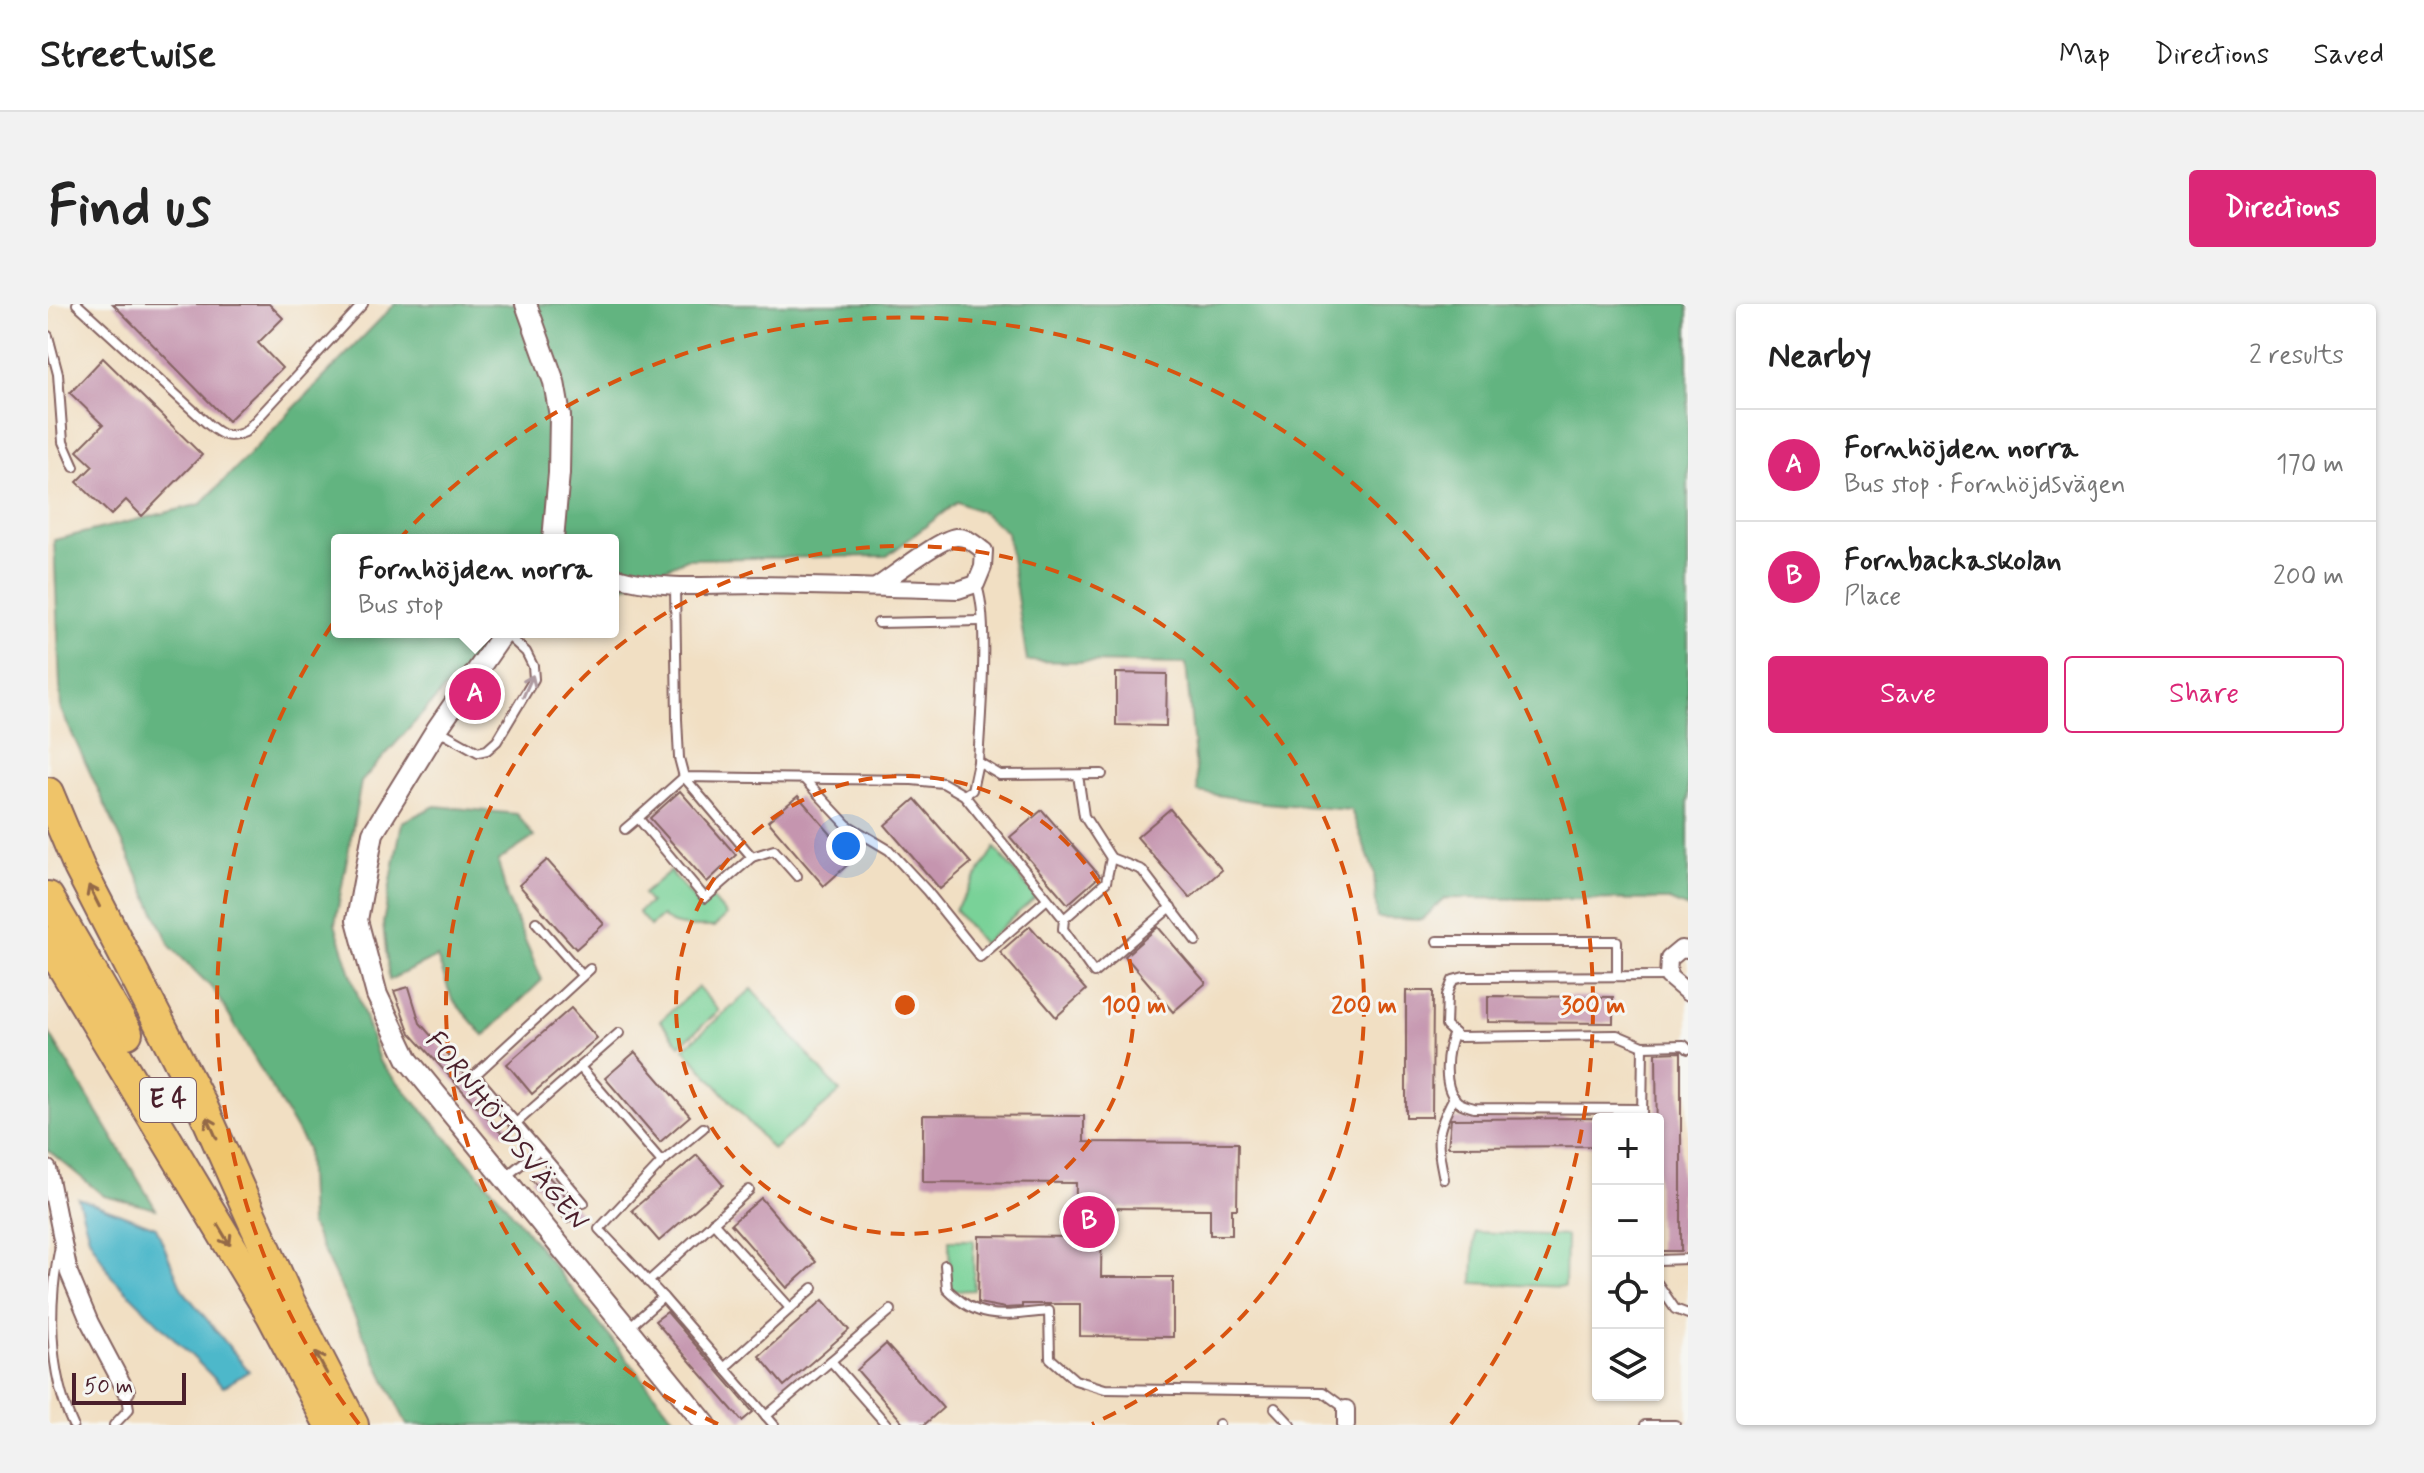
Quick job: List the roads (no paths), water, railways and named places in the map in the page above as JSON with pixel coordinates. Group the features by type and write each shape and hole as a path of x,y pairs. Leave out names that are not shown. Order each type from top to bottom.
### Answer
{"highway":[{"path":"48,793 79,867 202,1106 289,1301"},
{"name":"E 4","path":"48,897 289,1301 353,1425"},
{"name":"E 4","path":"48,942 272,1315 330,1425"},
{"path":"48,968 156,1120"}],"street":[{"path":"526,304 554,382 560,416 554,534"},
{"path":"619,578 675,586 958,590 976,584 983,567 984,551 971,540 956,537 933,547 876,587"},
{"name":"FORNHÖJDSVÄGEN","path":"500,638 437,729 373,833 357,920 377,995 408,1060 706,1425"},
{"path":"1688,950 1681,949 1669,959 1668,976 1688,993"},
{"path":"48,1169 69,1273 90,1323 126,1391"}],"lane":[{"path":"77,304 209,425 221,435 233,437 245,432 359,305"},
{"path":"48,336 58,374 63,442 74,467"},
{"path":"964,795 972,790 978,762 982,694 982,621 980,593 976,584"},
{"path":"675,586 677,719 679,758 684,777 752,857"},
{"path":"878,623 982,621"},
{"path":"437,729 478,752 487,750 497,741 534,679 533,666 526,652 511,638"},
{"path":"978,762 1000,775 1102,774"},
{"path":"1078,775 1084,816 1111,858 1142,870 1196,941"},
{"path":"625,829 684,777 943,783 964,795 1064,919"},
{"path":"805,780 847,825 889,850 980,957 1046,900"},
{"path":"638,818 705,898 752,857 774,850 797,876"},
{"path":"1111,858 1106,882 1064,919 1063,929 1094,973 1171,907"},
{"path":"536,922 582,975"},
{"path":"1437,941 1617,941 1617,975"},
{"path":"584,1203 475,1075 590,969"},
{"path":"1668,976 1464,977 1453,980 1447,995 1446,1026 1458,1037 1617,1035 1643,1046 1684,1045 1688,1049"},
{"path":"516,1123 619,1033"},
{"path":"1454,1033 1448,1046 1448,1088 1458,1103 1474,1108 1614,1113"},
{"path":"1642,1113 1643,1046"},
{"path":"580,1067 662,1162"},
{"path":"1444,1179 1437,1147 1439,1125 1454,1097"},
{"path":"703,1128 662,1162 599,1229 663,1297 774,1425"},
{"path":"503,1178 539,1150"},
{"path":"648,1282 749,1190"},
{"path":"713,1222 790,1308"},
{"path":"63,1238 55,1264 48,1327 62,1404 73,1425"},
{"path":"1664,1260 1688,1259"},
{"path":"945,1265 947,1289 962,1304 979,1313 1003,1315 1049,1311 1050,1358 1075,1380 1105,1389 1323,1392 1346,1417"},
{"path":"724,1368 813,1288"},
{"path":"1664,1293 1675,1309 1688,1314"},
{"path":"628,1328 663,1297"},
{"path":"766,1416 891,1310"},
{"path":"831,1361 887,1425"},
{"path":"114,1425 129,1409 126,1391"},
{"path":"1275,1408 1291,1425"},
{"path":"1645,1425 1675,1425"}],"water":[{"path":"78,1198 156,1227 182,1289 249,1371 223,1387 111,1276 89,1237"}],"place":[{"name":"Fornhöjden norra","path":"475,694"},
{"name":"Fornbackaskolan","path":"1089,1222"}]}
